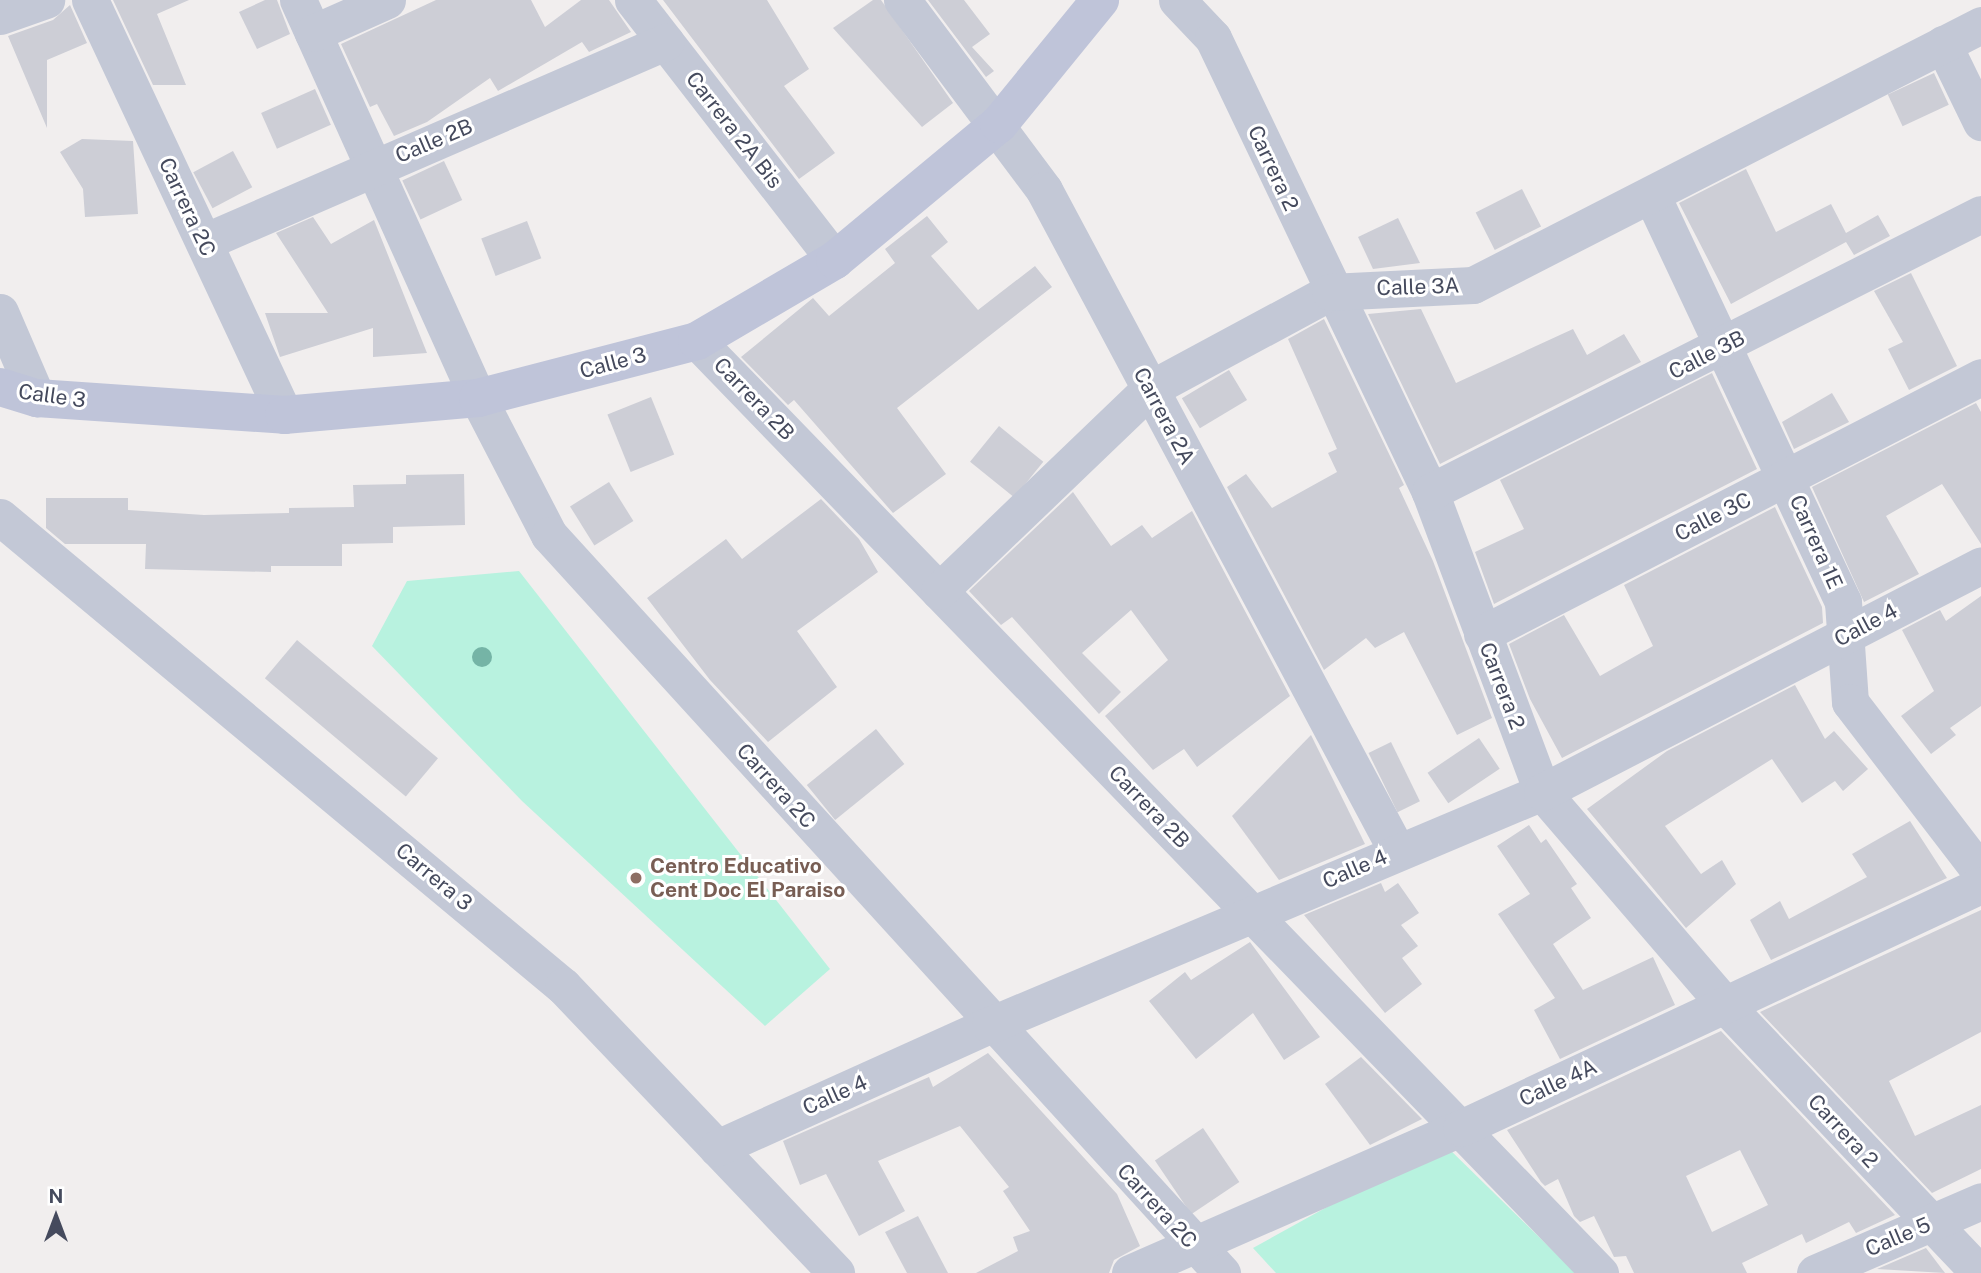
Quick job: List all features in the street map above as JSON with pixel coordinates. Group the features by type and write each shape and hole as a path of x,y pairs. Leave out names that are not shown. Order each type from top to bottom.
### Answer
{"main road":[{"name":"Calle 3","path":"0,387 37,398 284,415 478,398 697,341 835,260 999,124 1100,0"}],"street":[{"path":"0,16 46,0"},
{"name":"Carrera 2C","path":"90,0 284,415"},
{"path":"298,0 478,398"},
{"path":"313,33 387,0"},
{"name":"Carrera 2A Bis","path":"633,0 835,260"},
{"name":"Carrera 2A","path":"902,0 999,124 1044,190 1397,852"},
{"name":"Carrera 2","path":"1177,0 1213,38 1330,292 1430,492 1542,792 1725,1005 1979,1273"},
{"name":"Calle 3A","path":"939,591 1150,389 1330,292 1474,285 1653,198 1981,25"},
{"name":"Calle 2B","path":"204,242 665,42"},
{"path":"1943,44 1981,122"},
{"name":"Carrera 1E","path":"1653,198 1788,479 1843,602 1850,702 1981,873"},
{"name":"Calle 3B","path":"1430,492 1724,347 1981,214"},
{"path":"0,312 37,398"},
{"name":"Carrera 2B","path":"697,341 1600,1273"},
{"name":"Calle 3C","path":"1482,634 1788,479 1981,377"},
{"name":"Carrera 2C","path":"478,398 549,535 990,1025 1222,1273"},
{"name":"Carrera 3","path":"0,517 529,956 835,1273"},
{"name":"Calle 4","path":"716,1148 990,1025 1542,792 1981,565"},
{"name":"Calle 4A","path":"1130,1273 1461,1128 1981,885"},
{"name":"Calle 5","path":"1815,1273 1981,1201"}],"green space":[{"path":"519,571 830,969 765,1026 522,801 372,646 407,581"},
{"path":"1443,1143 1576,1273 1276,1273 1253,1248"}],"building":[{"path":"113,0 189,0 157,14 186,85 153,85"},
{"path":"265,0 277,0 290,34 257,49 239,12"},
{"path":"436,0 531,0 545,27 581,0 609,0 631,32 589,52 582,42 498,91 490,78 427,122 394,136 377,104 370,107 341,44"},
{"path":"663,0 767,0 809,69 784,86 835,153 799,179"},
{"path":"873,0 881,0 953,103 922,127 833,28"},
{"path":"928,0 964,0 990,34 972,47 994,71 986,77"},
{"path":"70,5 87,43 47,60 47,128 8,36 53,20"},
{"path":"1934,73 1949,105 1903,126 1888,95"},
{"path":"315,89 331,125 277,149 261,113"},
{"path":"82,139 133,141 138,214 85,217 83,189 60,152"},
{"path":"233,151 252,187 213,208 193,172"},
{"path":"444,161 462,200 420,219 402,180"},
{"path":"1746,169 1776,232 1831,204 1846,233 1878,215 1890,236 1854,255 1846,242 1731,304 1679,203"},
{"path":"1522,189 1541,226 1495,250 1476,213"},
{"path":"927,216 948,242 931,256 978,310 1035,266 1052,287 897,408 946,474 893,513 794,400 788,405 741,357 813,298 829,316 895,263 885,249"},
{"path":"313,217 331,244 374,220 427,353 373,357 373,328 280,357 265,313 328,313 276,233"},
{"path":"1398,218 1420,263 1373,269 1358,237"},
{"path":"527,221 541,258 496,276 481,239"},
{"path":"1911,273 1957,366 1909,390 1888,349 1903,342 1874,291"},
{"path":"1421,309 1456,383 1573,329 1587,355 1624,334 1641,362 1440,464 1368,314"},
{"path":"1324,319 1404,485 1399,488 1433,561 1492,718 1457,735 1404,632 1375,648 1366,638 1324,670 1227,487 1246,474 1272,508 1337,472 1328,453 1337,449 1288,339"},
{"path":"1229,370 1247,400 1200,428 1182,398"},
{"path":"1712,373 1757,469 1494,604 1475,552 1524,529 1500,480"},
{"path":"1832,393 1849,422 1794,449 1782,422"},
{"path":"651,397 674,454 631,472 607,415"},
{"path":"1976,403 1981,412 1981,544 1942,484 1886,516 1919,574 1864,602 1812,487"},
{"path":"999,426 1043,462 1014,498 970,462"},
{"path":"464,474 465,525 393,527 393,543 342,544 342,566 271,566 271,572 145,569 146,544 65,544 46,528 46,498 128,498 128,510 204,515 289,513 289,508 354,507 353,485 406,484 406,475"},
{"path":"609,482 633,521 594,545 570,506"},
{"path":"1073,492 1111,546 1142,525 1152,538 1192,511 1290,696 1197,767 1184,749 1153,770 1105,716 1168,660 1131,610 1082,653 1121,692 1099,714 1012,617 1001,625 969,591"},
{"path":"821,499 859,539 878,572 797,631 837,687 768,742 710,680 647,598 726,539 742,559"},
{"path":"1775,507 1822,607 1823,623 1562,758 1530,699 1509,644 1564,615 1600,676 1653,646 1624,585"},
{"path":"1981,596 1981,706 1950,728 1956,735 1931,754 1901,716 1934,691 1902,630 1940,610 1946,621"},
{"path":"297,640 438,758 406,797 265,678"},
{"path":"1795,685 1825,739 1834,731 1868,769 1843,791 1835,781 1802,803 1772,759 1665,826 1701,874 1722,860 1736,884 1686,928 1587,809 1667,751"},
{"path":"876,729 904,764 835,820 807,785"},
{"path":"1311,735 1365,844 1279,880 1232,816"},
{"path":"1479,738 1500,769 1448,803 1428,773"},
{"path":"1391,742 1420,801 1397,812 1369,753"},
{"path":"1910,821 1947,878 1771,960 1750,920 1780,901 1789,919 1867,877 1852,854"},
{"path":"1529,825 1541,843 1546,839 1577,884 1571,888 1591,918 1553,944 1583,990 1653,957 1675,1005 1560,1059 1534,1010 1555,998 1498,914 1530,894 1497,846"},
{"path":"1381,883 1385,892 1398,883 1419,913 1401,925 1418,946 1402,958 1422,984 1385,1013 1304,915"},
{"path":"1981,910 1981,1032 1889,1081 1915,1136 1981,1105 1981,1169 1932,1193 1760,1012"},
{"path":"1250,942 1320,1037 1284,1060 1253,1013 1196,1059 1149,1001 1185,972 1191,980"},
{"path":"1721,1031 1895,1215 1856,1233 1849,1222 1806,1243 1802,1234 1742,1263 1747,1273 1634,1273 1626,1256 1614,1257 1594,1216 1580,1222 1574,1216 1558,1179 1545,1186 1541,1182 1507,1130","holes":["1740,1150 1768,1205 1712,1232 1686,1176"]},
{"path":"988,1053 1117,1194 1140,1246 1114,1260 1109,1273 976,1273 1018,1251 1013,1237 1030,1231 1003,1191 1009,1187 960,1126 878,1161 905,1211 859,1236 826,1174 800,1185 783,1141 929,1077 933,1087"},
{"path":"1361,1057 1422,1119 1370,1145 1325,1084"},
{"path":"1203,1128 1239,1182 1191,1214 1155,1160"},
{"path":"918,1216 948,1273 907,1273 885,1232"},
{"path":"1926,1248 1945,1273 1877,1269"}],"place":[{"name":"Centro Educativo Cent Doc El Paraiso","path":"636,878"}]}
